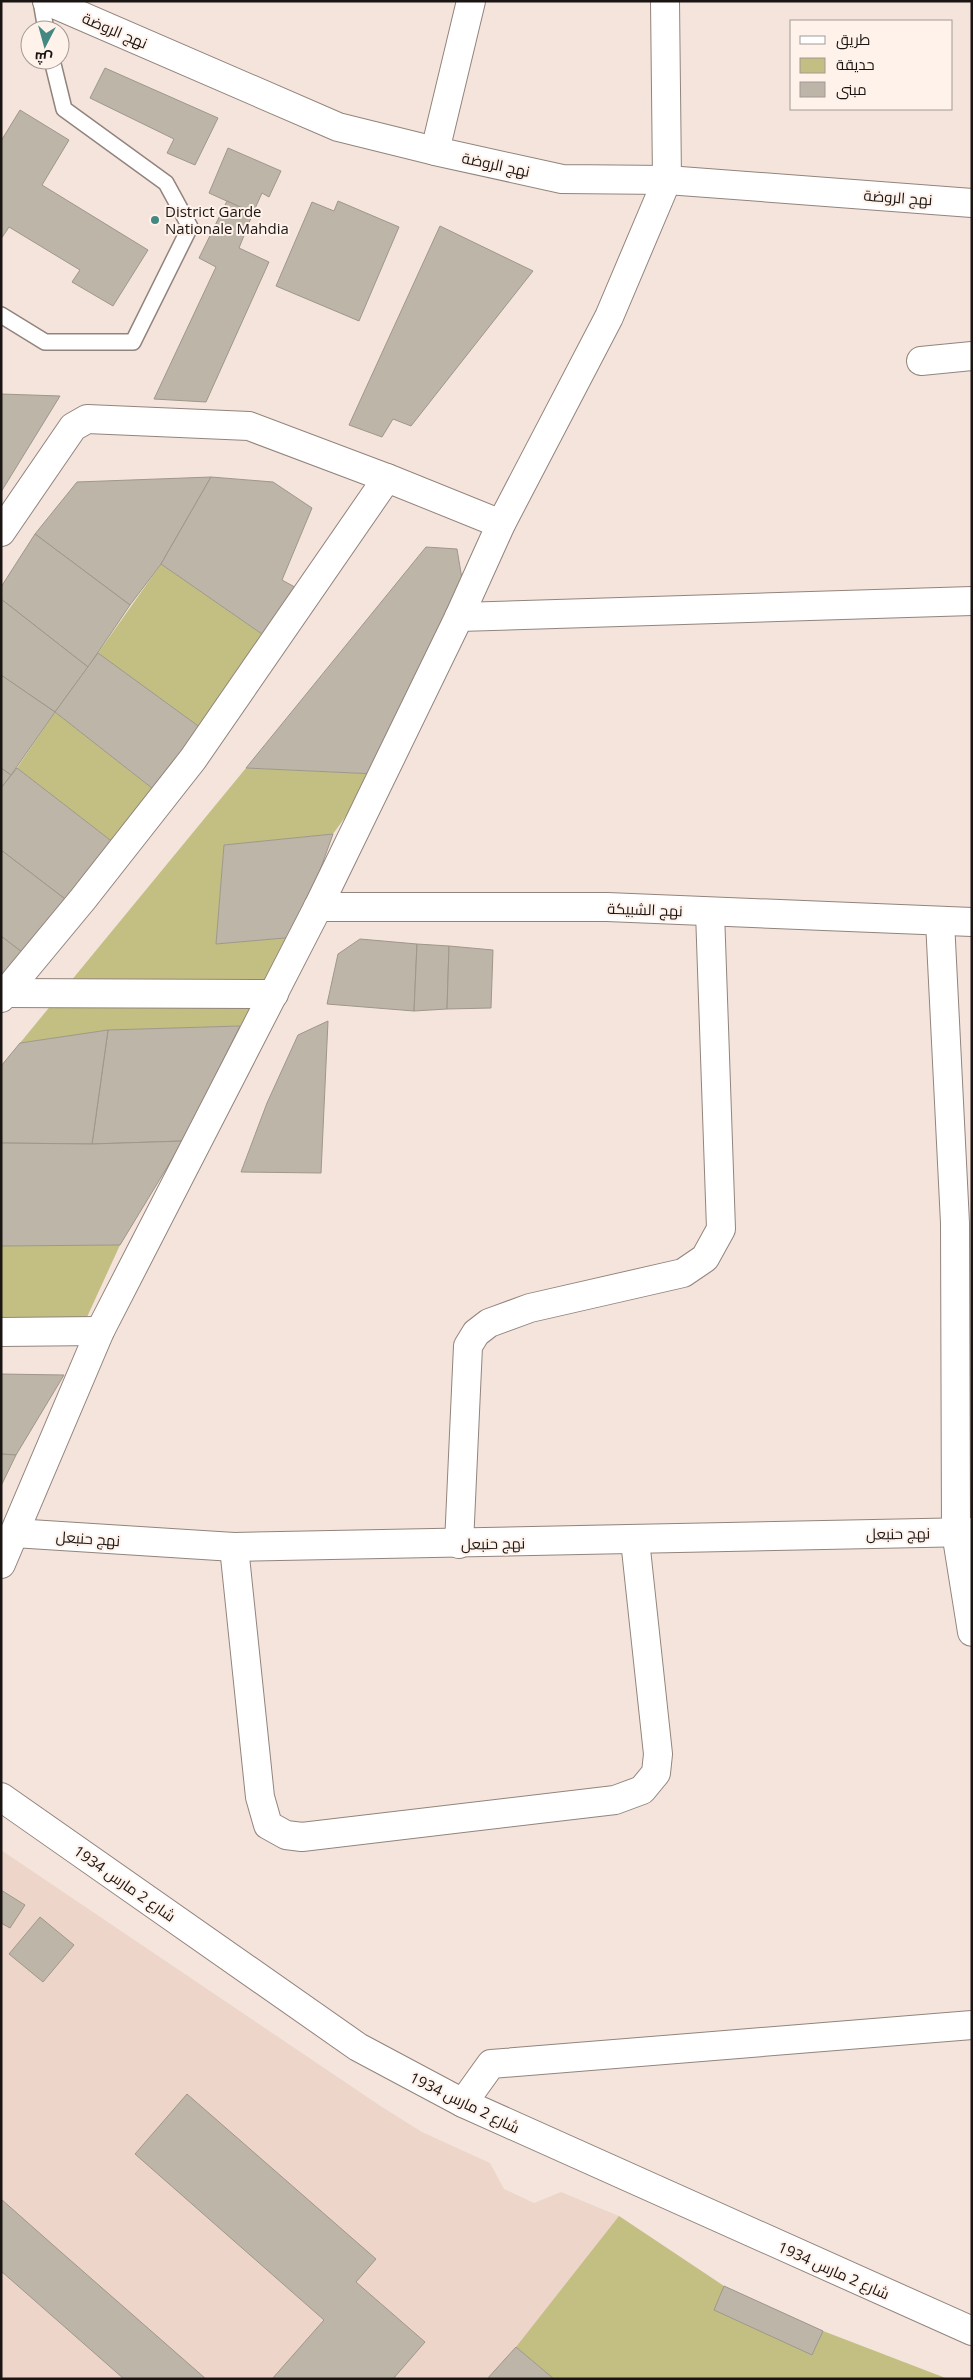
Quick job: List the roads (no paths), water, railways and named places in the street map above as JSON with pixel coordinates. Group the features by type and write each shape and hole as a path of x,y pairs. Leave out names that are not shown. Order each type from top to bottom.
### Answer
{"street":[{"name":"نهج الروضة","path":"47,1 338,127 562,179 668,180 972,203"},
{"path":"435,151 471,1"},
{"path":"1,1564 100,1331 318,907 459,617 501,524 610,316 668,180 665,1"},
{"path":"921,361 972,356"},
{"path":"1,532 73,427 87,419 249,426 387,478 501,524"},
{"path":"3,995 83,899 193,759 387,478"},
{"path":"459,617 972,601"},
{"name":"نهج الشبيكة","path":"318,907 608,907 972,922"},
{"path":"459,1544 468,1346 476,1333 489,1324 530,1308 683,1273 705,1258 722,1229 710,912"},
{"path":"940,921 955,1223 964,1532 972,1632"},
{"path":"3,995 274,994"},
{"path":"1,1332 100,1331"},
{"name":"نهج حنبعل","path":"14,1533 234,1548 964,1532"},
{"path":"234,1548 260,1797 268,1825 286,1835 302,1837 615,1800 642,1790 656,1773 658,1754 636,1540"},
{"name":"شارع 2 مارس 1934","path":"1,1797 358,2047 463,2103 972,2331"},
{"path":"463,2103 491,2064 972,2024"}],"lane":[{"path":"41,1 44,20"},
{"path":"1,316 46,342 133,342 190,227 166,183 64,109 54,70"}],"place":[{"name":"District Garde Nationale Mahdia","path":"155,220"}]}
